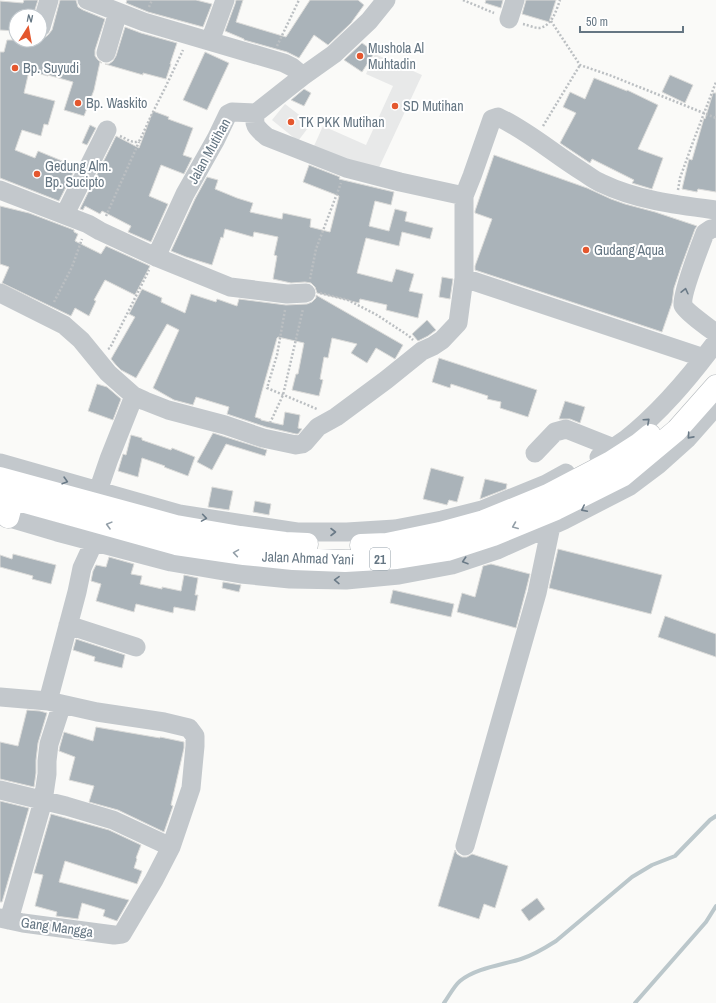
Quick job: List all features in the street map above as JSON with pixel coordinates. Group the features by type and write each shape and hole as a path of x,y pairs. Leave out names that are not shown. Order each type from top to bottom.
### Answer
{"highway":[{"name":"Jalan Ahmad Yani","path":"0,478 40,482 176,526 240,537 285,543 339,546 387,544 440,533 484,521 548,495 611,462 638,444 670,419 710,364"},
{"name":"Jalan Ahmad Yani","path":"5,506 176,544 244,554 293,559 345,561 397,558 447,550 493,535 556,509 622,476 677,430 716,386"}],"street":[{"path":"87,0 144,22 284,63 292,67 303,76"},
{"path":"210,41 225,0"},
{"path":"386,0 369,21 334,54 256,113 254,120 257,128 267,137 346,168 464,196"},
{"path":"509,19 515,0"},
{"path":"106,53 118,12"},
{"name":"Jalan Mutihan","path":"156,257 185,194 216,140 228,114 232,112 256,113"},
{"path":"0,293 64,325 81,340 108,373 134,396 144,402 225,425 263,438 296,445 305,442 318,427 386,380 422,351 442,340 458,323 464,278 464,196 492,119 498,117 506,120 600,182 626,194 674,204 716,210"},
{"path":"65,214 107,130"},
{"path":"0,190 65,214 156,257 230,286 287,294 306,293"},
{"path":"716,228 705,233 684,293 683,304 687,310 716,334"},
{"path":"464,278 710,364"},
{"path":"0,463 40,482 98,491 179,514 297,532 347,532 395,529 442,520 482,510 546,484 608,452 634,433 710,364 716,342"},
{"path":"98,491 134,396"},
{"path":"5,506 94,542 171,562 241,574 290,579 346,580 399,576 452,565 497,550 551,526 630,486 658,465 687,439 716,406"},
{"path":"535,453 555,432 566,429 614,448"},
{"path":"465,846 537,593 551,526"},
{"path":"4,919 43,801 49,744 68,625 82,568 94,542"},
{"path":"68,625 136,647"},
{"path":"0,697 55,703 97,712 164,722 189,728 195,736 190,788 171,846 113,820 66,806 0,790"},
{"name":"Gang Mangga","path":"4,919 23,923 114,935 122,934 154,880 171,846"}],"path":[{"path":"271,59 299,0"},
{"path":"551,21 580,65 612,76 716,118"},
{"path":"46,316 119,185 190,35"},
{"path":"536,139 580,65"},
{"path":"674,204 680,178 716,82"},
{"path":"107,130 134,142 138,142 140,140"},
{"path":"81,340 104,348 110,348 156,257"},
{"path":"306,293 317,292 348,300 377,315 409,336 422,351"},
{"path":"287,294 287,303 277,355 267,388 336,416"},
{"path":"263,438 283,395"}],"shaded area":[{"name":"SD Mutihan","path":"375,54 422,75 376,174 314,146 323,126 366,145 393,86 366,74"},
{"name":"TK PKK Mutihan","path":"285,104 311,124 298,141 272,120"}],"building":[{"path":"24,0 38,0 36,8 8,8 8,30 0,30 0,1 23,3"},
{"path":"60,0 76,0 78,7 105,19 95,50 95,56 102,63 100,62 94,90 84,116 64,110 73,82 29,71 24,93 55,101 48,125 44,124 41,136 22,130 15,150 35,158 38,151 67,163 67,165 75,169 59,201 0,178 0,52 4,52 7,40 8,48 48,48 48,35 52,30"},
{"path":"127,0 196,0 212,4 203,27 148,12 126,3"},
{"path":"236,0 243,0 236,22 286,37 310,0 358,0 364,5 351,23 328,45 314,35 299,58 287,52 244,40 225,31"},
{"path":"486,0 503,0 501,8 485,3"},
{"path":"526,0 556,0 549,22 522,14"},
{"path":"125,27 177,43 166,79 143,73 143,75 105,64 109,64 116,56"},
{"name":"Mushola Al Muhtadin","path":"362,43 375,52 362,72 344,60"},
{"path":"205,52 229,63 207,110 183,100"},
{"path":"670,75 693,85 685,103 662,92"},
{"path":"594,78 627,90 658,105 638,149 663,158 652,189 632,183 634,180 592,159 590,163 560,143 576,113 563,107 570,92 585,99"},
{"path":"304,89 311,93 304,106 291,100"},
{"path":"713,93 716,93 716,192 698,189 697,192 682,189 689,159 692,160"},
{"path":"153,111 169,117 168,119 193,128 183,155 192,158 184,174 161,165 149,196 168,204 151,242 128,232 131,226 102,211 100,214 85,206 83,210 80,209 116,136 139,148"},
{"path":"90,125 96,128 87,145 82,143"},
{"name":"Gudang Aqua","path":"494,155 587,188 625,204 697,226 674,288 672,303 662,332 475,270 475,266 492,219 475,213 475,211"},
{"path":"309,165 340,177 339,179 394,192 391,205 375,201 369,226 389,231 395,209 407,212 405,221 433,228 430,239 402,232 399,246 366,238 357,273 392,282 396,269 414,274 409,291 423,294 418,318 386,310 387,305 360,299 359,303 317,293 315,287 311,283 291,283 273,279 277,256 274,255 278,237 254,232 253,237 225,229 212,265 171,251 207,177 218,180 215,189 253,203 250,212 282,219 283,213 311,219 310,227 330,232 339,196 303,182"},
{"path":"0,206 29,213 74,230 74,232 78,234 75,241 101,254 106,246 150,266 135,295 105,280 94,300 96,301 89,316 75,308 71,316 2,283 9,267 0,264"},
{"path":"442,277 453,279 450,299 439,297"},
{"path":"142,289 162,298 161,302 185,313 191,294 216,302 217,299 237,306 239,299 286,305 307,304 316,298 316,295 403,345 395,359 376,348 367,363 351,353 357,344 332,338 328,358 324,357 320,379 323,380 319,396 292,390 296,374 298,374 304,343 278,337 255,417 261,420 283,425 285,412 300,415 298,428 302,429 298,434 296,434 266,427 227,414 229,407 196,397 193,405 174,400 153,388 179,330 167,324 136,378 121,370 111,359 135,317 129,314"},
{"path":"427,320 436,330 418,341 412,334"},
{"path":"439,358 537,390 528,417 500,408 501,402 487,399 488,396 451,384 450,388 432,382"},
{"path":"97,384 107,387 121,399 113,420 88,411"},
{"path":"565,401 585,407 580,423 570,419 559,419"},
{"path":"213,433 267,450 265,456 226,444 212,470 197,462"},
{"path":"131,435 195,457 188,476 142,458 138,477 118,471 123,454 126,455"},
{"path":"431,468 464,477 457,502 449,500 447,505 423,499"},
{"path":"485,479 507,484 506,489 480,499"},
{"path":"212,487 233,491 229,510 208,507"},
{"path":"255,501 271,504 269,515 253,512"},
{"path":"558,549 662,575 651,614 549,588"},
{"path":"13,554 56,565 51,584 32,579 33,576 0,567 0,555 12,559"},
{"path":"109,557 134,564 131,574 142,576 140,584 162,589 162,587 181,591 184,575 198,578 195,595 198,595 195,611 174,607 173,613 136,604 134,612 96,601 101,584 91,581 93,571 96,565 106,567"},
{"path":"491,564 530,574 516,628 457,612 462,593 475,597 483,566"},
{"path":"223,582 241,585 239,592 222,588"},
{"path":"393,590 454,604 451,617 390,603"},
{"path":"665,616 716,634 716,657 658,637"},
{"path":"76,639 125,655 122,668 94,661 95,657 73,650"},
{"path":"27,710 47,713 38,743 34,787 0,779 0,742 18,746"},
{"path":"96,727 184,742 184,748 171,805 173,806 164,832 118,810 89,802 94,786 69,780 75,757 59,751 64,732 93,741"},
{"path":"0,801 29,808 2,902 0,902"},
{"path":"51,814 109,830 141,845 134,868 142,871 137,884 65,861 59,882 129,900 117,921 103,916 105,910 82,903 78,919 56,916 57,912 35,906 43,875 34,873"},
{"path":"455,850 457,854 462,857 467,857 472,854 508,866 495,908 484,904 479,919 438,906"},
{"path":"537,898 545,909 529,921 521,910"}],"waterway":[{"path":"444,1003 460,981 466,977 489,967 526,957 556,941 632,877 652,865 675,856 710,820 716,816"},
{"path":"635,1003 706,922 716,906"}],"place":[{"name":"Mushola Al Muhtadin","path":"360,56"},
{"name":"Bp. Suyudi","path":"15,68"},
{"name":"Bp. Waskito","path":"78,103"},
{"name":"SD Mutihan","path":"395,106"},
{"name":"TK PKK Mutihan","path":"291,122"},
{"name":"Gedung Alm. Bp. Sucipto","path":"37,174"},
{"name":"Gudang Aqua","path":"586,250"}]}
